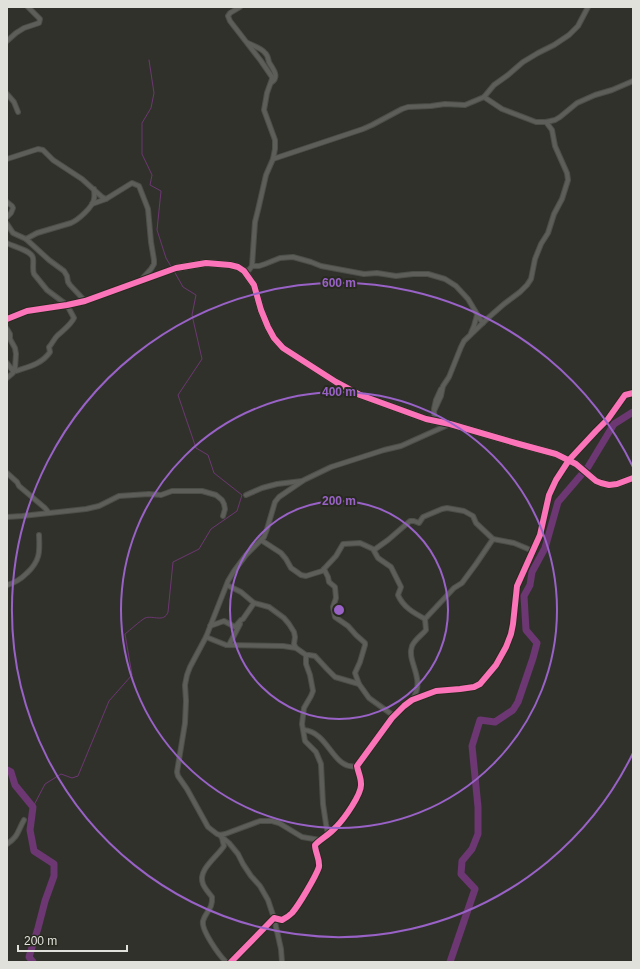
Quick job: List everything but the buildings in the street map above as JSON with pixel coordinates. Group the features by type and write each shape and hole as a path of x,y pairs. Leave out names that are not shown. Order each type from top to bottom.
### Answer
{"street":[{"path":"7,41 24,28 39,23 40,19 28,7"},
{"path":"240,7 228,16 230,21 272,77 264,110 275,140 273,159 266,175 255,222 252,266"},
{"path":"273,159 363,129 408,107 445,104 465,105 484,96 494,85 523,62 569,35 578,26 588,7"},
{"path":"247,42 262,50 266,54 275,71 274,80 271,82"},
{"path":"484,96 502,109 536,122 546,122 560,117 577,103 633,81"},
{"path":"7,94 14,102 18,112"},
{"path":"464,341 504,304 524,288 530,278 535,259 562,199 568,180 567,173 555,146 552,130 546,122"},
{"path":"7,159 38,150 43,150 53,160 82,179 106,199"},
{"path":"26,239 37,233 75,221 92,204 106,199 132,183 139,186 148,209 154,260 154,264 151,269 140,281"},
{"path":"92,204 94,189"},
{"path":"7,202 13,208 7,217"},
{"path":"7,224 8,229 26,239 49,260 64,271 70,285 85,301"},
{"path":"7,243 31,254 33,258 34,274 47,290 67,305 74,317 74,319 49,347 49,354 35,365 16,371 7,363"},
{"path":"244,270 251,269 252,266 259,266 280,258 293,257 321,266 364,274 378,273 396,276 428,274 445,279 456,286 468,299 483,323"},
{"path":"7,319 27,311 85,301 176,268 206,263 238,267 244,270 254,285 261,310 268,327 282,348 336,382 360,395 426,419 450,424 556,454 581,467 596,481 609,485 633,478"},
{"path":"435,421 434,411 436,400 449,377 459,350 471,333 477,315"},
{"path":"7,329 9,331 10,339 16,348 13,373 7,378"},
{"path":"412,700 436,691 470,688 480,684 501,658 513,624 517,586 542,530 549,496 556,480 569,460 608,419 625,395 633,393"},
{"path":"282,962 281,949 271,906 260,886 251,876 232,846 221,836 211,830 178,776 177,772 185,723 185,685 187,675 206,637 234,571 246,555 264,537 277,499 304,480 331,467 401,446 450,424"},
{"path":"7,473 49,513"},
{"path":"246,495 262,488 277,484 304,480"},
{"path":"7,517 86,509 99,506 119,496 161,495 172,491 202,491 216,495 224,504 225,509 223,516"},
{"path":"374,550 410,521 419,523 423,517 444,508 461,510 471,514 476,523 493,539 514,543 533,551"},
{"path":"7,585 23,577 34,567 39,552 39,535"},
{"path":"304,730 311,731 320,738 341,762 350,767 357,766 394,716 412,700 415,695 418,683 411,650 418,638 426,630 425,619 454,588 462,583 493,539"},
{"path":"261,540 281,553 291,568 302,575 309,575 324,569 336,556 344,544 360,543 370,547 374,550 378,558 391,567 396,575 401,587 398,595 402,603 407,608 425,619"},
{"path":"324,569 329,582 335,587 336,595 333,607 335,617 348,626 365,643 360,662 355,673 359,684 369,698 394,716"},
{"path":"227,585 241,592 254,603 273,609 287,621 294,632 294,644 296,648"},
{"path":"229,645 243,619 254,603"},
{"path":"210,626 224,621 235,627 243,619"},
{"path":"206,637 229,645 264,645 296,648 306,655 309,654 315,656 335,677 359,684"},
{"path":"306,655 306,664 313,691 303,712 302,724 305,741 316,752 321,764 328,834"},
{"path":"274,918 282,920 293,912 313,878 319,864 315,845 337,826 354,803 361,790 361,781 357,766"},
{"path":"7,844 18,835 24,820"},
{"path":"221,836 260,822 272,821 279,823 302,837 320,840"},
{"path":"221,836 224,844 223,848 208,864 203,875 203,884 212,897 210,910 204,919 203,924 204,929 215,948 226,962"},
{"path":"231,962 274,918"}],"waterway":[{"path":"149,60 154,93 151,108 142,123 142,154 152,175 150,185 161,191 157,230 166,258 172,268"},
{"path":"33,807 45,784 61,774 72,778 78,776 109,701 132,675 125,634 145,618 161,618 166,615 168,612 173,562 199,549 211,529 237,511 242,495 214,473 208,455 196,448 178,395 202,359 192,315 196,295 183,287 174,271"},
{"path":"450,962 475,889 461,874 462,861 472,849 478,834 478,807 472,746 480,720 495,722 513,710 518,702 537,643 526,630 524,596 530,585 532,572 545,548 558,502 588,467 614,424 633,412"},
{"path":"7,770 11,772 15,785 33,807 30,830 34,851 54,864 54,876 45,901 29,957 33,962"}],"cycle path":[{"path":"7,319 27,311 85,301 176,268 206,263 238,267 244,271 254,285 261,310 268,327 274,338 283,348 336,382 360,395 426,419 450,424 556,454 576,464 596,481 601,483 609,485 617,484 633,478"},
{"path":"231,962 274,918 282,920 289,916 299,904 319,867 315,845 334,829 352,806 361,788 361,779 357,766 392,718 412,700 436,691 474,687 480,684 496,665 511,634 517,586 540,535 549,495 556,480 569,460 608,419 625,395 633,393"}]}
